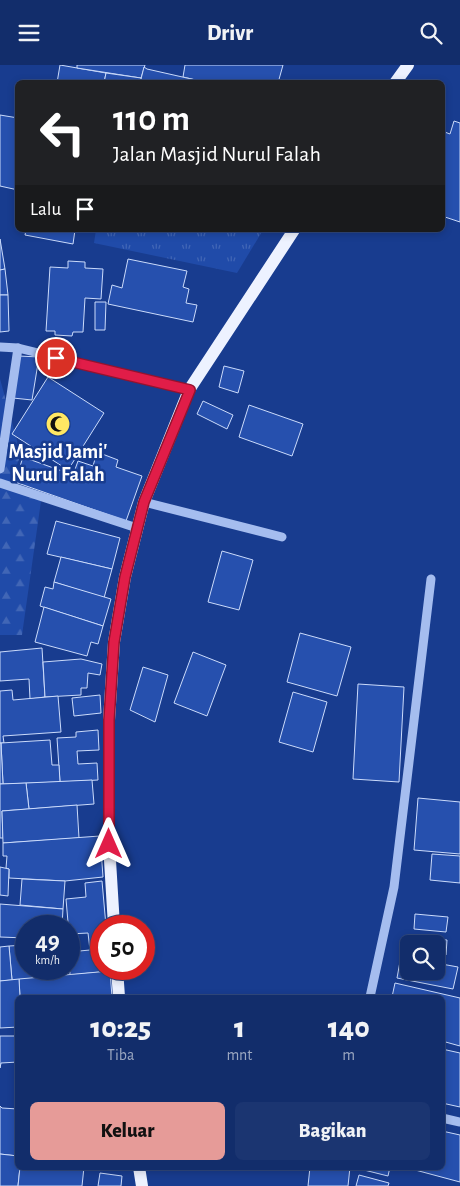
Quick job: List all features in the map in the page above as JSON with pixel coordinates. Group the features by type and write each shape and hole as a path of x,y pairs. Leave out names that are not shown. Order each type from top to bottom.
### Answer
{"main road":[{"path":"398,80 408,65"},
{"path":"113,915 109,844 109,720 114,642 125,577 137,527 144,502 190,390 293,232"},
{"path":"118,980 119,995"},
{"path":"139,1170 142,1186"}],"street":[{"path":"0,347 18,348 190,390"},
{"path":"0,469 18,348"},
{"path":"0,483 137,527"},
{"path":"144,502 282,537"},
{"path":"370,995 394,887 431,579"},
{"path":"445,1118 460,1121"}],"green space":[{"path":"96,232 262,232 237,273 94,243"},
{"path":"0,379 21,455 8,485 41,501 22,635 0,635"}],"building":[{"path":"60,65 106,73 105,80 58,80"},
{"path":"77,65 145,65 141,78 77,68"},
{"path":"185,65 283,65 279,80 196,80 183,77"},
{"path":"144,67 196,80 141,80"},
{"path":"106,73 141,78 141,80 105,80"},
{"path":"0,115 15,118 15,189 0,186"},
{"path":"454,121 460,123 460,222 445,217 445,132 450,134"},
{"path":"26,232 75,232 73,244 25,235"},
{"path":"0,239 5,269 0,270"},
{"path":"128,259 187,271 183,287 189,289 186,303 197,305 193,322 108,304 112,285 122,288"},
{"path":"68,261 85,262 85,268 103,269 101,299 85,298 83,332 73,332 72,336 55,335 55,331 46,331 50,267 68,268"},
{"path":"5,269 8,295 0,295 0,270"},
{"path":"0,295 8,295 9,331 0,332"},
{"path":"95,302 106,302 105,330 95,330"},
{"path":"19,356 39,357 32,400 13,398"},
{"path":"224,366 244,371 238,393 219,387"},
{"name":"Masjid Jami' Nurul Falah","path":"48,377 104,413 68,470 12,434"},
{"path":"203,401 233,415 227,429 197,414"},
{"path":"249,405 303,424 292,456 239,437"},
{"path":"97,452 118,460 116,467 142,476 126,521 15,482 23,457 73,475 78,461 93,466"},
{"path":"56,521 120,538 112,569 47,554"},
{"path":"222,551 253,560 239,610 208,602"},
{"path":"61,557 112,569 104,598 54,582"},
{"path":"54,582 111,599 103,626 40,606 45,587 53,589"},
{"path":"44,607 103,626 98,644 91,642 87,656 35,642"},
{"path":"300,633 351,647 337,696 287,682"},
{"path":"42,648 45,697 30,699 29,679 0,681 0,652"},
{"path":"193,652 226,665 207,716 174,703"},
{"path":"81,659 102,664 100,675 88,673 87,688 81,688 81,695 45,697 43,662"},
{"path":"143,667 168,675 155,722 130,710"},
{"path":"358,684 404,687 399,782 353,779"},
{"path":"12,690 13,700 58,696 61,732 3,736 4,743 0,743 0,691"},
{"path":"293,692 327,702 313,752 279,742"},
{"path":"100,695 101,713 74,716 72,698"},
{"path":"98,730 99,750 77,751 78,764 97,763 98,780 60,782 57,738 76,737 76,732"},
{"path":"50,740 52,765 59,765 60,782 3,784 1,743"},
{"path":"1,743 3,784 0,784"},
{"path":"92,780 94,804 29,809 26,783"},
{"path":"26,783 29,809 2,811 3,838 0,838 0,784"},
{"path":"418,798 460,802 460,854 414,850"},
{"path":"77,805 79,838 3,843 2,811"},
{"path":"100,836 103,877 65,881 9,878 9,869 6,868 7,856 3,856 3,843"},
{"path":"432,854 460,856 460,883 430,880"},
{"path":"0,867 9,869 8,896 0,895"},
{"path":"22,879 65,881 63,909 20,905"},
{"path":"102,881 105,915 90,915 90,950 88,933 80,933 80,915 67,915 66,899 86,897 85,883"},
{"path":"0,904 63,909 63,915 15,915 15,938 0,937"},
{"path":"415,914 448,917 446,932 414,929"},
{"path":"445,940 447,940 445,955"},
{"path":"9,946 15,946 15,980 12,980"},
{"path":"9,946 12,980 0,981 0,947"},
{"path":"90,950 90,973 80,974 80,951"},
{"path":"400,962 400,979 397,978"},
{"path":"445,965 458,967 453,989 407,980 445,980"},
{"path":"90,973 90,980 111,980 112,995 20,995 19,980 80,980 80,974"},
{"path":"19,980 20,995 15,995 15,1027 0,1028 0,981"},
{"path":"395,983 460,998 460,1046 445,1042 445,995 392,995"},
{"path":"0,1036 15,1036 15,1062 1,1063 0,1068"},
{"path":"445,1050 460,1053 460,1107 445,1104"},
{"path":"0,1106 2,1108 15,1109 15,1156 0,1154"},
{"path":"445,1132 460,1135 460,1182 415,1170 445,1170"},
{"path":"0,1154 15,1156 15,1170 20,1170 18,1186 0,1186"},
{"path":"20,1170 84,1170 82,1186 18,1186"},
{"path":"310,1170 350,1170 348,1186 308,1186"},
{"path":"364,1170 389,1170 388,1176"},
{"path":"100,1173 122,1176 121,1186 98,1186"},
{"path":"359,1175 389,1183 388,1186 356,1186"}],"place":[{"name":"Masjid Jami' Nurul Falah","path":"58,424"}],"route":[{"path":"56,358 190,390 144,502 125,577 114,642 109,720 109,844"}]}
